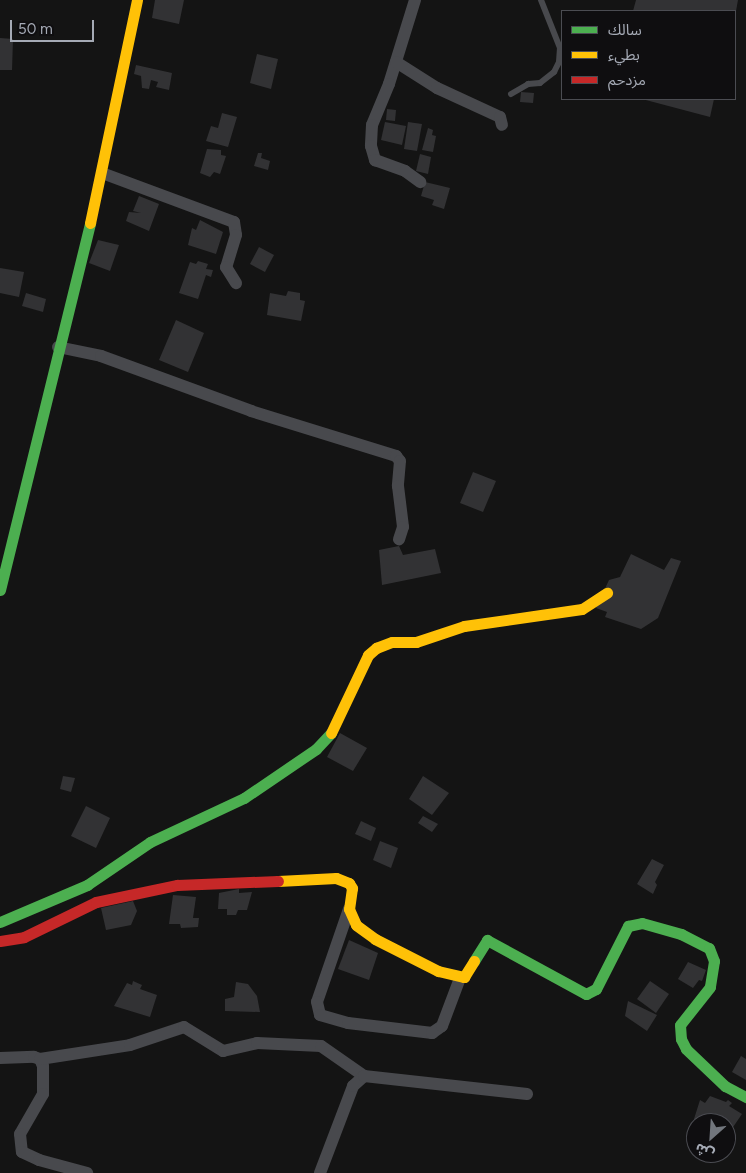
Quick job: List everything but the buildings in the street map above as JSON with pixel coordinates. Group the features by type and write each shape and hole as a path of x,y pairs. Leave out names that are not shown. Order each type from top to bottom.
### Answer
{"street":[{"path":"0,590 102,173 137,0"},
{"path":"415,0 396,62 372,125 372,154 375,160 405,172 420,182"},
{"path":"396,62 437,88 500,117 502,125"},
{"path":"102,173 234,222 236,236 226,267 236,283"},
{"path":"58,347 101,356 251,411 396,456 400,461 398,486 403,527 399,538"},
{"path":"0,922 87,885 150,842 244,798 316,749 334,729 368,655 376,648 392,642 416,642 464,626 582,609 607,593"},
{"path":"0,941 24,937 104,900 199,882 336,878 349,883 352,888 349,909 317,1002 320,1015 348,1023 432,1033 442,1026 460,978 470,970 482,944 487,940 586,994 596,989 628,926 642,923 681,934 709,948 714,961 710,987 680,1025 681,1039 686,1049 725,1086 746,1097"},
{"path":"349,909 352,920 368,935 438,972 460,978"},
{"path":"0,1058 40,1059 130,1045 184,1027 223,1051 257,1043 321,1046 364,1076 527,1094"},
{"path":"40,1059 44,1078 43,1094 20,1134 20,1147 27,1156 87,1173"},
{"path":"320,1173 353,1086 364,1076"}],"lane":[{"path":"511,94 528,84 540,83 554,72 559,62 560,48 540,0"}],"traffic: fast":[{"path":"0,590 90,223"},
{"path":"0,922 87,885 150,842 244,798 316,749 331,733"},
{"path":"474,961 487,940 586,994 596,989 628,926 642,923 681,934 709,948 714,961 710,987 680,1025 681,1039 686,1049 725,1086 746,1097"}],"traffic: slow":[{"path":"90,223 137,0"},
{"path":"331,733 368,655 376,648 392,642 416,642 464,626 582,609 607,593"},
{"path":"278,881 336,878 349,883 352,888 349,909 356,925 375,939 438,971 464,977 474,961"}],"traffic: jam":[{"path":"0,941 24,937 96,902 177,885 278,881"}]}
